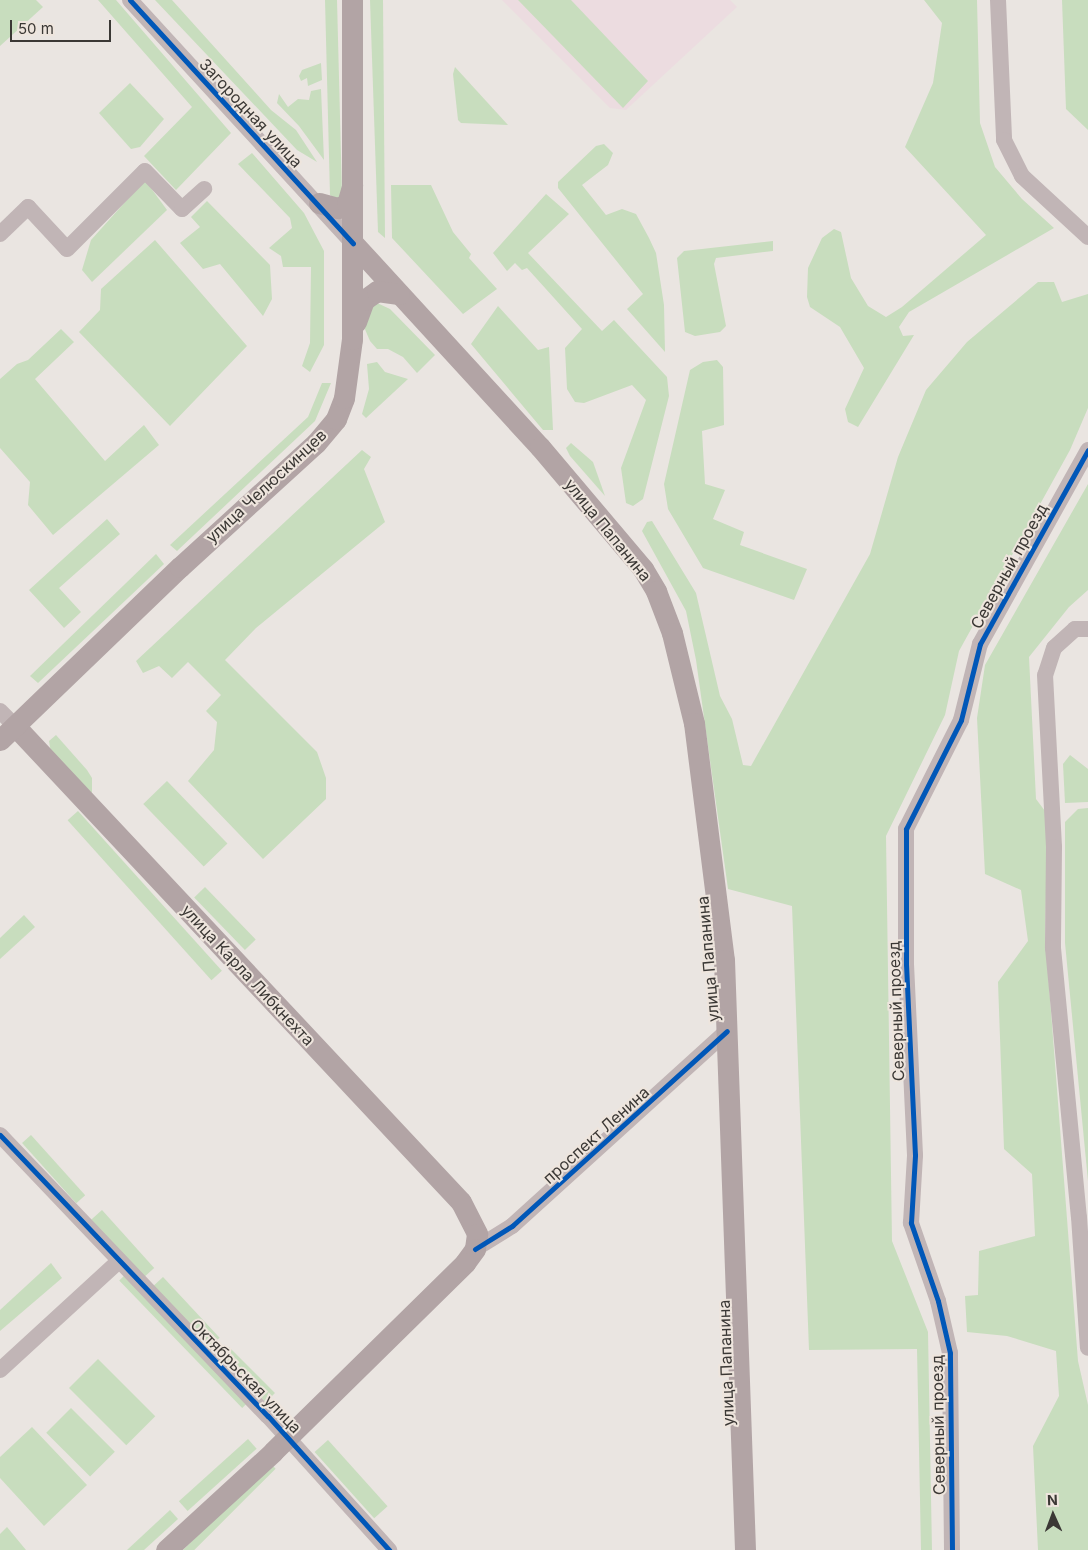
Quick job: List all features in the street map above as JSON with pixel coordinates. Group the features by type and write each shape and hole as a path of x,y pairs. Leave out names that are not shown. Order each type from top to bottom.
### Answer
{"main road":[{"name":"улица Челюскинцев","path":"8,733 180,567 316,443 336,419 344,398 352,339 352,0"},
{"path":"319,203 328,208 347,204 353,184"},
{"name":"улица Папанина","path":"353,244 540,447 643,569 656,591 684,674 694,723 724,960 745,1550"},
{"path":"352,339 364,300 377,291 399,294"},
{"name":"улица Карла Либкнехта","path":"8,733 461,1202 477,1234 475,1249"},
{"name":"проспект Ленина","path":"166,1550 288,1437 475,1249"}],"street":[{"name":"Загородная улица","path":"130,0 244,127 319,203 353,244"},
{"path":"998,0 1004,140 1022,176 1088,237"},
{"path":"0,234 28,207 67,249 145,171 182,209 204,189"},
{"name":"Северный проезд","path":"952,1550 950,1352 938,1301 911,1223 915,1155 906,964 906,829 961,720 980,644 1088,450"},
{"path":"1088,629 1074,629 1054,648 1045,675 1054,846 1053,948 1079,1217 1088,1348"},
{"name":"улица Карла Либкнехта","path":"0,711 8,733"},
{"name":"проспект Ленина","path":"475,1249 512,1226 594,1154 727,1031"},
{"name":"Октябрьская улица","path":"0,1135 118,1262 288,1437 389,1550"},
{"path":"0,1370 118,1262"}],"shaded area":[{"path":"502,0 730,0 737,7 626,110 610,108"}],"green space":[{"path":"0,0 36,0 43,7 0,46"},
{"path":"98,0 116,0 231,133 176,190 144,156 192,107"},
{"path":"155,0 172,0 271,110 296,130 317,162 297,150"},
{"path":"325,0 337,0 342,195 337,200 330,195"},
{"path":"370,0 383,0 385,238 378,232"},
{"path":"518,0 571,0 648,81 623,108"},
{"path":"924,0 977,0 980,123 995,167 1022,199 1054,228 909,312 899,327 903,336 914,335 858,427 848,422 845,409 864,368 840,327 810,307 807,297 808,268 822,238 834,229 841,232 851,278 868,306 886,317 902,307 986,235 905,147 933,83 942,23"},
{"path":"1062,0 1088,0 1088,130 1066,109"},
{"path":"321,63 322,80 308,86 307,78 301,81 299,76 302,70"},
{"path":"455,67 508,125 461,123 458,120 453,74"},
{"path":"130,83 164,119 140,147 131,149 99,113"},
{"path":"321,89 324,160 299,126 277,103 279,94 288,107 298,99 309,100 311,91"},
{"path":"604,144 613,153 608,165 582,185 606,215 622,209 636,214 649,238 656,253 664,305 665,352 627,309 643,294 558,188 558,182 596,146"},
{"path":"252,153 304,213 324,251 324,345 310,372 302,366 310,343 311,267 283,267 281,256 269,248 292,228 290,218 238,164"},
{"path":"145,180 167,210 92,282 82,270 91,240"},
{"path":"391,185 431,185 453,232 471,254 469,258 497,289 463,314 392,238"},
{"path":"546,194 569,214 528,253 602,331 614,320 667,377 669,396 643,499 633,506 626,503 621,468 646,400 632,385 584,403 575,402 567,389 565,348 582,329 527,268 522,270 515,263 507,271 493,253"},
{"path":"207,201 270,265 272,299 263,316 220,264 203,269 180,243 200,227 191,217"},
{"path":"155,240 247,346 170,426 79,332 100,310 101,289"},
{"path":"773,241 773,251 716,258 714,264 726,326 720,332 695,336 685,332 677,258 684,251"},
{"path":"1038,282 1054,282 1062,302 1088,294 1088,408 1070,450 959,651 945,715 886,836 892,1241 928,1332 932,1550 921,1550 917,1349 809,1350 792,906 728,889 696,660 686,611 642,531 647,522 652,521 696,593 720,696 732,719 743,765 751,766 870,554 898,457 926,390 967,342"},
{"path":"375,302 390,309 435,355 417,373 403,357 388,349 377,349 370,341 364,327 368,308"},
{"path":"498,306 538,350 549,347 553,430 543,430 471,344"},
{"path":"61,329 74,342 35,379 105,461 144,425 159,445 53,535 28,505 30,482 0,448 0,379 17,364 28,360"},
{"path":"717,360 723,367 724,425 702,431 705,484 725,490 713,519 744,532 740,545 807,569 794,600 703,568 668,509 664,484 690,370 703,362"},
{"path":"377,362 385,372 408,379 366,418 362,414 369,389 367,364"},
{"path":"322,383 331,383 315,421 177,551 170,545 308,417"},
{"path":"571,443 593,462 605,496 570,456 566,448"},
{"path":"362,450 371,457 364,469 385,522 256,628 225,660 317,752 326,778 326,799 263,859 188,781 214,750 217,722 206,711 221,695 188,662 172,678 159,666 143,673 136,661"},
{"path":"1088,484 1088,590 1069,607 1029,657 1036,799 1048,815 1045,934 1078,1361 1088,1405 1088,1550 1038,1550 1033,1446 1059,1396 1056,1351 1007,1336 967,1332 965,1296 978,1295 979,1251 1035,1236 1032,1174 1004,1149 998,982 1028,941 1021,890 985,874 977,718 985,665"},
{"path":"107,519 120,534 59,588 81,612 64,628 29,590"},
{"path":"156,554 164,564 38,683 30,676"},
{"path":"56,735 92,778 92,793 51,753 49,741"},
{"path":"1070,755 1088,769 1088,802 1065,803 1063,764"},
{"path":"167,781 227,844 204,867 143,804"},
{"path":"1088,808 1088,1181 1065,943 1065,822 1078,809"},
{"path":"78,811 222,971 211,980 68,820"},
{"path":"205,887 256,940 245,950 194,897"},
{"path":"24,915 35,927 0,959 0,938"},
{"path":"31,1135 85,1195 76,1203 22,1143"},
{"path":"102,1210 154,1268 143,1278 91,1220"},
{"path":"51,1263 62,1278 0,1331 0,1310"},
{"path":"125,1275 248,1402 242,1408 119,1281"},
{"path":"163,1277 220,1338 209,1348 152,1287"},
{"path":"229,1347 275,1393 266,1402 220,1356"},
{"path":"98,1359 155,1416 126,1445 69,1388"},
{"path":"71,1408 115,1452 90,1477 46,1433"},
{"path":"32,1427 87,1485 44,1526 0,1478 0,1457"},
{"path":"248,1439 257,1449 188,1511 179,1501"},
{"path":"328,1440 388,1506 374,1518 315,1452"},
{"path":"270,1463 276,1469 194,1550 183,1550"},
{"path":"170,1510 178,1519 144,1550 127,1550"},
{"path":"7,1527 26,1550 0,1550 0,1534"}],"cycle path":[{"path":"130,0 353,243"},
{"path":"952,1550 950,1353 938,1301 911,1223 915,1155 906,964 906,829 961,720 980,644 1088,450"},
{"path":"475,1249 512,1226 727,1031"},
{"path":"0,1135 268,1416 389,1550"}]}
